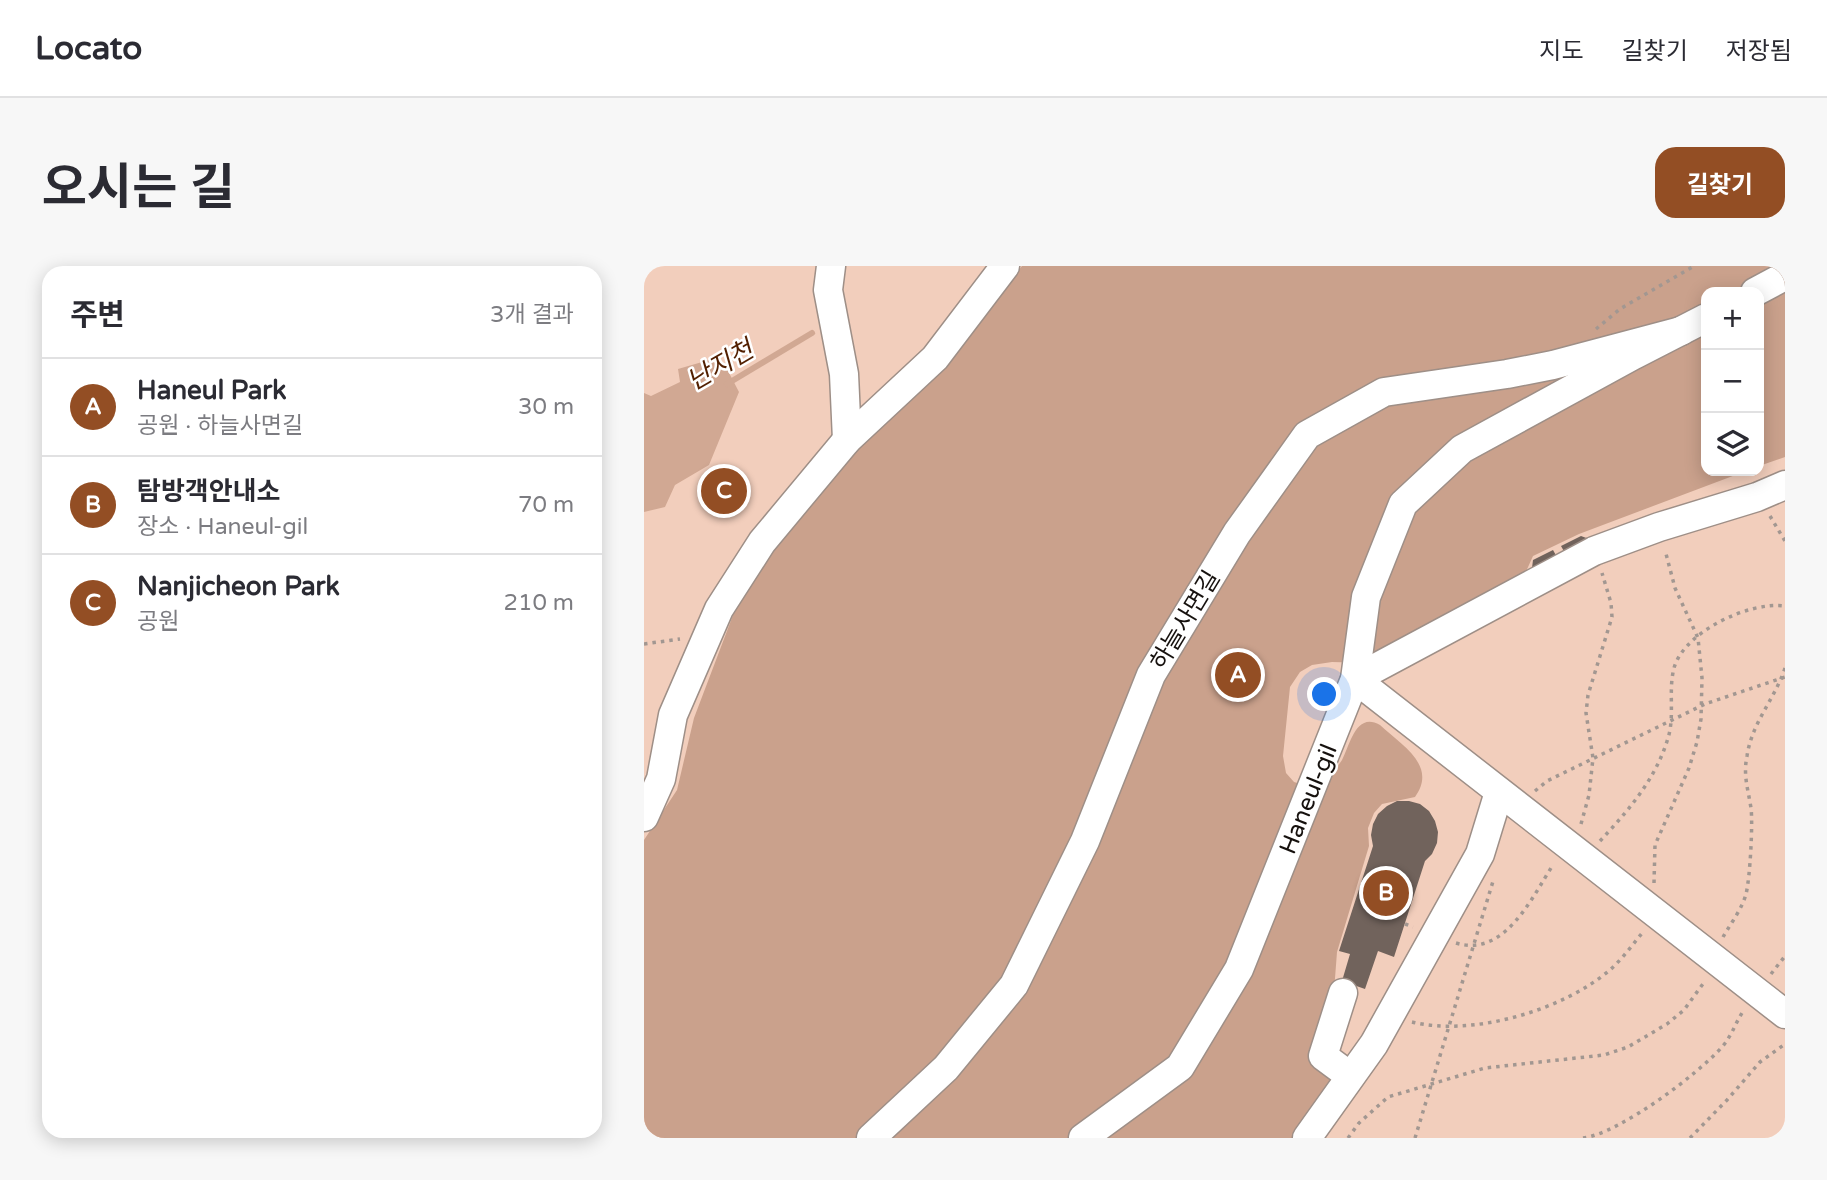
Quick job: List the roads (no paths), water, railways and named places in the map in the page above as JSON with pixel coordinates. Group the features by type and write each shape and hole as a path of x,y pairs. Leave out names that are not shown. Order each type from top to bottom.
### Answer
{"street":[{"path":"831,266 828,290 844,374 847,440"},
{"path":"644,817 661,779 673,715 719,609 762,542 847,440 935,358 1004,266"},
{"path":"1764,287 1785,276"},
{"name":"Haneul-gil","path":"1083,1138 1180,1067 1239,969 1355,680 1366,597 1403,504 1462,449 1701,321"},
{"name":"하늘사면길","path":"871,1138 946,1068 1014,985 1085,841 1151,675 1237,533 1307,435 1384,392 1553,365 1681,331"},
{"path":"1785,485 1757,497 1659,527 1594,551 1355,680 1785,1014"},
{"path":"1307,1138 1374,1044 1480,854 1499,792"},
{"path":"1343,993 1323,1056 1350,1076"}],"waterway":[{"name":"난지천","path":"727,384 812,333"}],"place":[{"name":"Nanjicheon Park","path":"724,491"},
{"name":"Haneul Park","path":"1238,675"},
{"name":"탐방객안내소","path":"1386,893"}]}
